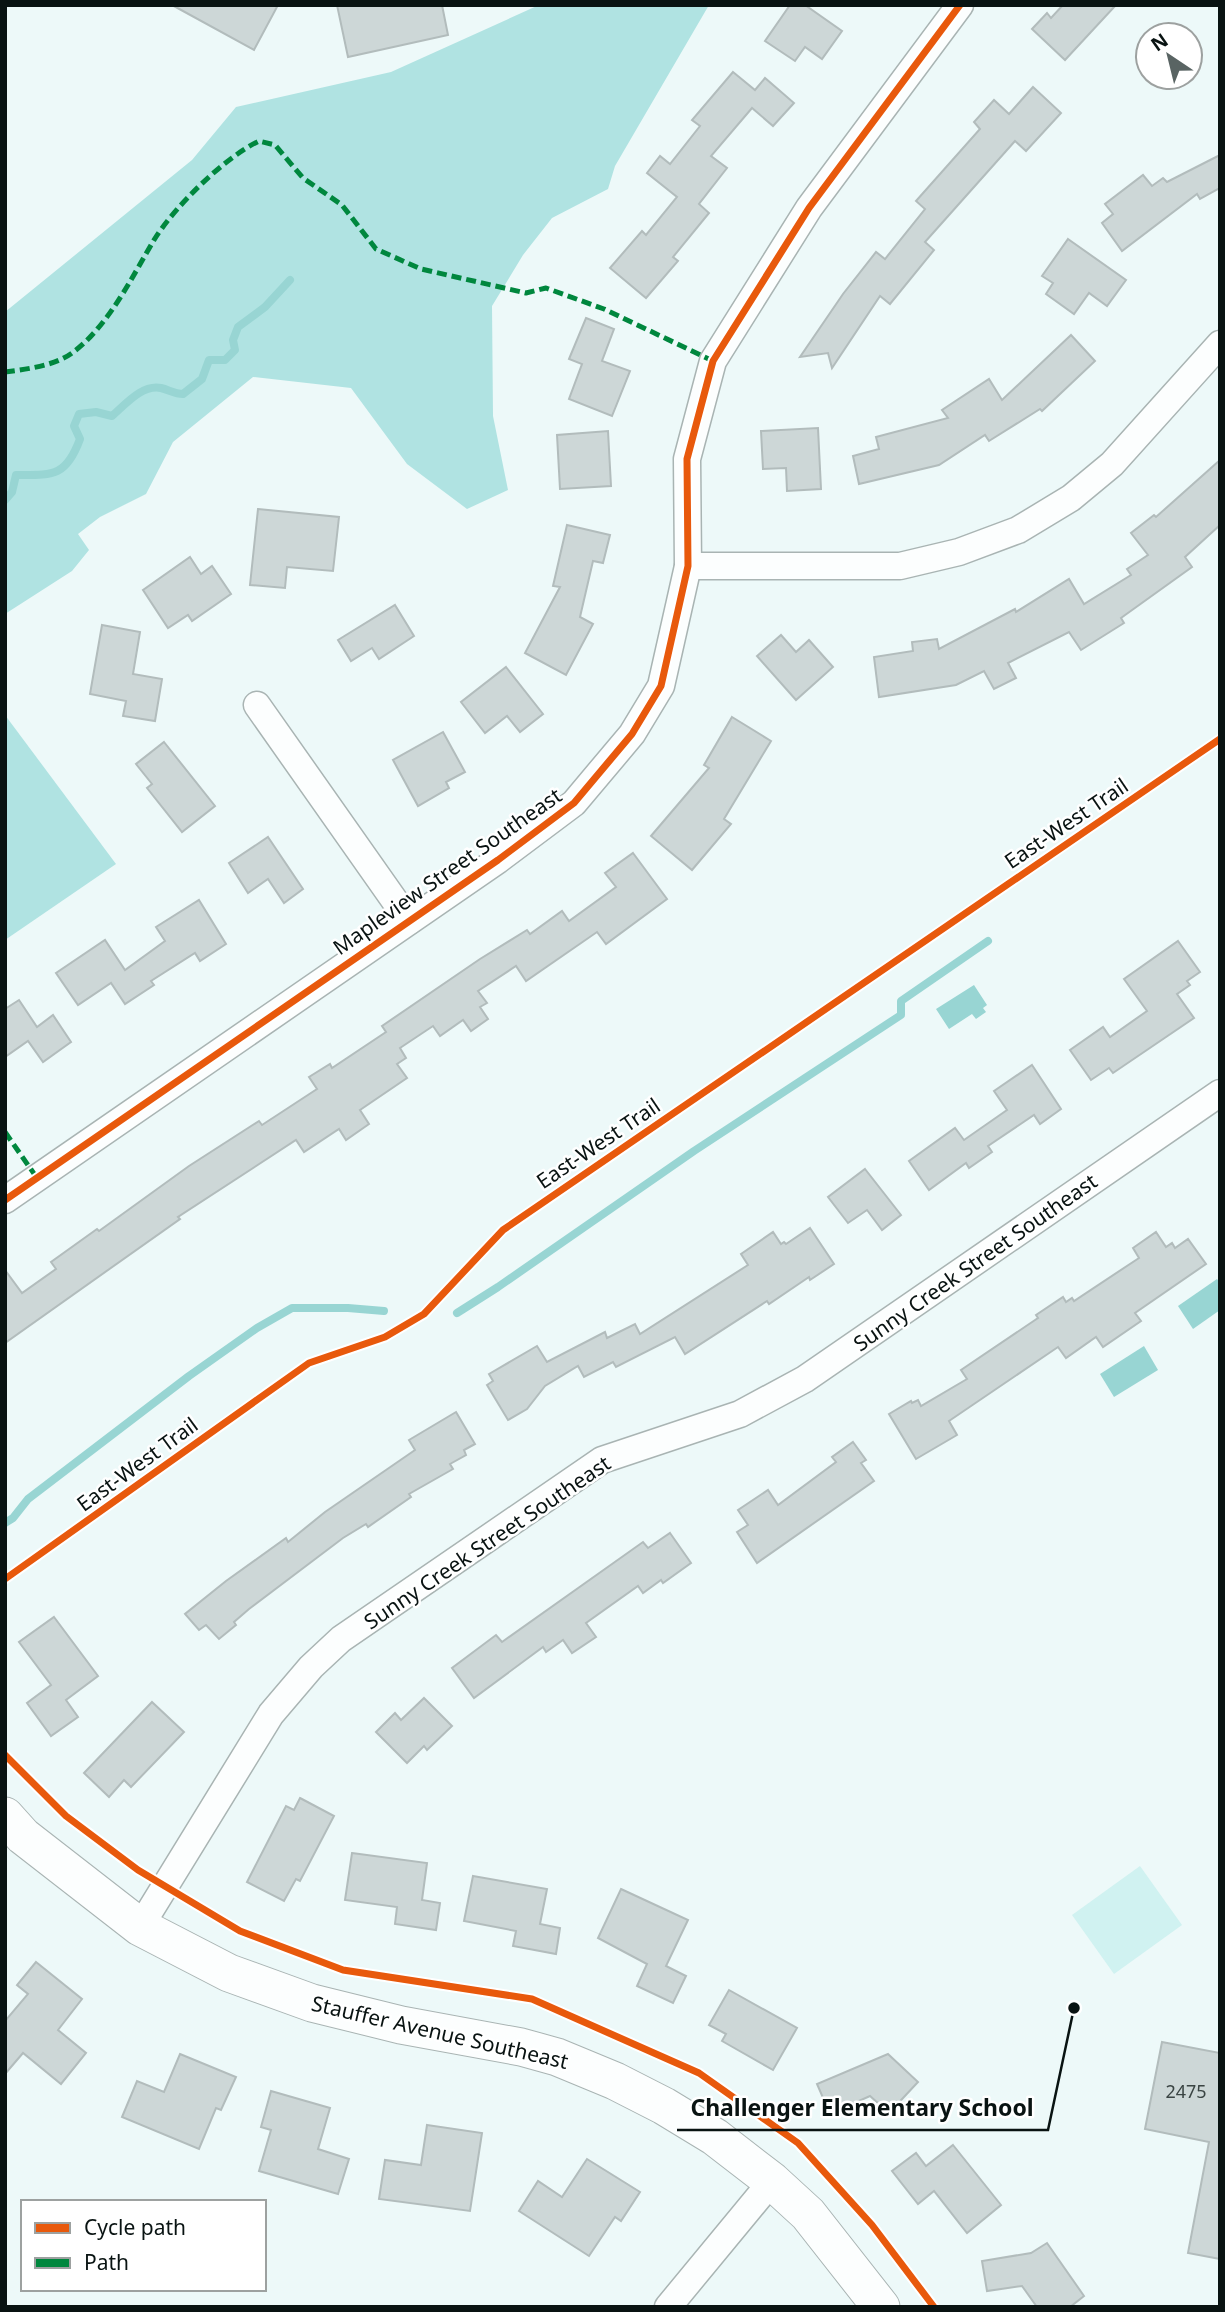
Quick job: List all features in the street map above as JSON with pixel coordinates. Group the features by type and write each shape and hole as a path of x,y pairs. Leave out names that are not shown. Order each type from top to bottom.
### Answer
{"street":[{"name":"Mapleview Street Southeast","path":"5,1200 498,860 574,803 632,734 661,686 688,566 687,459 713,361 809,208 960,5"},
{"path":"688,566 900,566 959,552 1018,530 1071,498 1112,464 1220,344"},
{"path":"257,705 409,921"},
{"name":"Sunny Creek Street Southeast","path":"140,1927 271,1714 311,1667 341,1639 602,1460 740,1414 805,1379 1220,1093"},
{"name":"Stauffer Avenue Southeast","path":"11,1833 140,1927 229,1973 312,2003 401,2025 521,2047 569,2062 664,2106 715,2137 772,2181 807,2214 881,2307"},
{"path":"668,2307 772,2181"}],"shaded area":[{"path":"539,5 709,5 615,166 608,189 552,218 523,255 492,306 493,416 508,490 467,509 407,464 351,388 253,377 173,442 146,494 100,517 78,534 89,550 72,571 5,614 5,312 192,160 236,107 391,72"},
{"path":"5,715 116,864 5,940"},
{"path":"974,985 987,1005 983,1008 986,1012 976,1019 972,1014 949,1029 936,1009"},
{"path":"1217,1279 1220,1283 1220,1310 1193,1329 1178,1306"},
{"path":"1144,1346 1158,1370 1114,1397 1100,1374"},
{"path":"1140,1866 1182,1925 1114,1974 1072,1915"}],"building":[{"path":"172,5 278,5 254,50"},
{"path":"337,5 442,5 448,35 348,57"},
{"path":"790,5 805,5 842,31 822,59 805,47 795,61 765,41"},
{"path":"1063,5 1116,5 1065,60 1032,29 1047,13 1051,18"},
{"path":"733,72 755,90 765,78 794,103 773,126 752,108 711,156 727,168 699,204 709,213 673,257 678,261 646,298 610,268 642,231 646,235 677,197 647,173 660,156 670,164 700,126 692,120"},
{"path":"1033,87 1061,113 1026,151 1015,141 925,242 934,250 890,304 880,296 832,368 828,353 800,357 843,294 876,252 885,259 925,209 916,201 980,129 974,122 994,100 1009,114"},
{"path":"1220,155 1220,188 1200,199 1197,194 1122,251 1102,223 1113,214 1105,204 1143,175 1152,186 1163,178 1167,182"},
{"path":"1068,239 1126,280 1107,306 1089,293 1074,314 1046,294 1053,283 1042,276"},
{"path":"586,318 614,329 602,361 630,371 612,416 569,399 582,364 569,359"},
{"path":"1071,335 1095,361 1042,411 1040,409 989,441 985,435 939,465 859,484 853,456 879,449 876,437 948,418 942,410 989,379 1002,400"},
{"path":"818,428 821,489 787,491 786,468 763,469 761,431"},
{"path":"608,431 611,486 560,489 557,435"},
{"path":"1220,460 1220,525 1185,557 1192,567 1121,618 1124,623 1081,650 1069,632 1008,663 1016,678 994,689 984,671 956,685 879,697 874,657 913,651 912,642 937,639 939,649 1015,609 1016,612 1069,579 1084,604 1131,575 1127,569 1148,555 1131,533 1154,515 1156,517"},
{"path":"258,509 339,517 333,571 287,567 285,588 250,585"},
{"path":"567,525 610,535 603,563 593,561 580,617 593,624 566,675 525,653 560,587 553,586"},
{"path":"190,557 201,574 212,566 231,594 192,621 188,615 168,628 143,590"},
{"path":"395,605 414,636 379,659 372,648 351,661 338,640"},
{"path":"102,625 140,632 133,674 162,679 155,721 123,716 126,701 90,694"},
{"path":"781,635 796,652 809,640 833,667 796,700 757,656"},
{"path":"506,667 543,714 520,732 507,716 485,733 461,702"},
{"path":"732,717 771,741 724,819 731,824 692,870 651,836 709,768 704,765"},
{"path":"443,732 465,772 446,782 449,788 418,806 393,760"},
{"path":"164,742 215,806 182,832 147,788 152,784 136,764"},
{"path":"268,837 303,889 284,903 268,879 248,893 229,863"},
{"path":"633,853 667,899 606,944 597,932 526,981 516,966 478,991 487,1003 480,1007 488,1019 471,1031 463,1020 440,1036 433,1026 400,1048 406,1058 397,1064 407,1078 360,1110 369,1124 346,1140 339,1129 304,1152 296,1140 178,1217 180,1219 5,1343 5,1270 22,1293 56,1269 51,1262 97,1229 99,1231 189,1166 259,1121 262,1125 317,1089 309,1077 330,1064 332,1068 386,1032 382,1026 480,959 527,930 530,934 562,911 569,921 616,887 605,873"},
{"path":"199,900 226,944 200,961 195,953 151,981 154,985 125,1004 111,983 78,1005 56,973 105,940 125,970 165,941 156,927"},
{"path":"1178,941 1200,972 1187,981 1190,985 1177,994 1194,1018 1113,1073 1109,1068 1091,1080 1070,1050 1103,1027 1110,1037 1147,1011 1124,979"},
{"path":"19,1000 37,1027 53,1015 71,1042 43,1062 28,1041 5,1057 5,1009"},
{"path":"1032,1065 1061,1109 1040,1124 1034,1115 988,1146 992,1152 969,1168 966,1163 929,1190 909,1161 955,1128 964,1140 1007,1110 994,1091"},
{"path":"865,1169 901,1215 882,1230 867,1210 848,1223 828,1197"},
{"path":"810,1228 834,1264 769,1304 767,1301 685,1354 675,1337 616,1367 613,1362 584,1377 578,1366 545,1386 527,1409 508,1420 487,1385 493,1381 489,1374 537,1346 547,1362 605,1332 607,1338 635,1324 640,1334 748,1265 741,1254 773,1232 781,1244 786,1244"},
{"path":"1156,1232 1166,1247 1172,1243 1175,1248 1188,1239 1206,1264 1135,1313 1141,1321 1103,1347 1096,1337 1066,1358 1058,1347 949,1421 957,1435 916,1459 889,1414 911,1401 912,1403 918,1400 921,1406 967,1379 961,1370 1038,1318 1036,1315 1063,1297 1066,1302 1072,1298 1074,1301 1139,1258 1133,1248"},
{"path":"456,1412 475,1444 464,1450 466,1455 450,1464 453,1469 409,1494 411,1497 368,1527 366,1524 343,1538 249,1609 234,1622 236,1625 219,1639 206,1625 199,1630 185,1614 286,1538 288,1542 325,1512 415,1450 409,1440"},
{"path":"853,1442 866,1460 861,1463 874,1481 757,1563 737,1532 748,1525 738,1510 768,1490 778,1505 836,1462 832,1457"},
{"path":"670,1533 691,1563 663,1583 661,1580 643,1593 638,1586 586,1623 596,1637 572,1653 563,1640 546,1652 543,1647 474,1698 452,1668 496,1635 502,1642 643,1542 648,1548"},
{"path":"54,1617 98,1676 66,1700 78,1717 51,1736 27,1703 51,1685 19,1642"},
{"path":"424,1698 452,1726 427,1750 424,1746 407,1763 376,1732 395,1713 401,1720"},
{"path":"152,1702 184,1732 131,1787 124,1780 109,1797 84,1773"},
{"path":"300,1798 334,1816 300,1881 296,1879 284,1901 247,1882 286,1806 294,1810"},
{"path":"352,1853 427,1863 422,1900 440,1903 436,1930 395,1924 397,1907 345,1900"},
{"path":"473,1876 547,1889 540,1924 560,1928 556,1954 513,1946 516,1931 464,1921"},
{"path":"621,1889 688,1920 666,1966 686,1976 673,2003 637,1986 647,1964 598,1938"},
{"path":"36,1962 82,1999 58,2030 86,2053 61,2084 23,2053 5,2074 5,2021 28,1994 17,1985"},
{"path":"729,1990 797,2028 773,2070 722,2041 726,2034 709,2025"},
{"path":"1162,2042 1220,2053 1220,2259 1188,2253 1209,2142 1145,2129"},
{"path":"180,2054 236,2077 221,2110 216,2108 199,2149 122,2117 137,2081 164,2092"},
{"path":"888,2054 918,2082 889,2113 870,2096 830,2114 817,2084"},
{"path":"271,2091 330,2108 318,2149 349,2159 338,2194 259,2171 271,2130 261,2127"},
{"path":"427,2125 482,2133 470,2211 379,2199 385,2160 421,2165"},
{"path":"953,2145 1001,2205 967,2233 934,2191 918,2204 892,2171 916,2153 926,2166"},
{"path":"587,2159 640,2192 621,2221 615,2217 589,2256 519,2211 538,2181 562,2197"},
{"path":"1047,2243 1084,2296 1070,2307 1037,2307 1022,2286 987,2291 982,2261 1031,2253"}],"waterway":[{"path":"5,500 12,492 16,475 49,474 69,461 80,439 74,426 79,414 96,412 112,416 134,396 147,389 161,388 183,394 202,379 209,360 225,360 235,350 233,340 238,327 265,307 290,280"},
{"path":"457,1313 694,1151 901,1015 901,1001 988,941"},
{"path":"5,1523 13,1518 28,1499 189,1376 257,1328 292,1308 384,1311"}],"marked path":[{"path":"5,372 57,361 85,342 108,316 154,240 174,213 216,171 259,141 275,145 303,178 342,205 376,249 421,269 526,293 546,288 604,309 713,361"},
{"path":"5,1132 37,1178"}],"cycle path":[{"path":"5,1200 498,860 574,803 632,734 661,686 688,566 687,459 713,361 809,208 960,5"},
{"name":"East-West Trail","path":"5,1579 309,1363 385,1337 424,1314 503,1230 1220,739"},
{"path":"5,1755 66,1816 138,1870 240,1931 343,1970 532,1999 699,2073 798,2143 872,2225 934,2307"}],"place":[{"name":"Challenger Elementary School","path":"1074,2008"}]}
